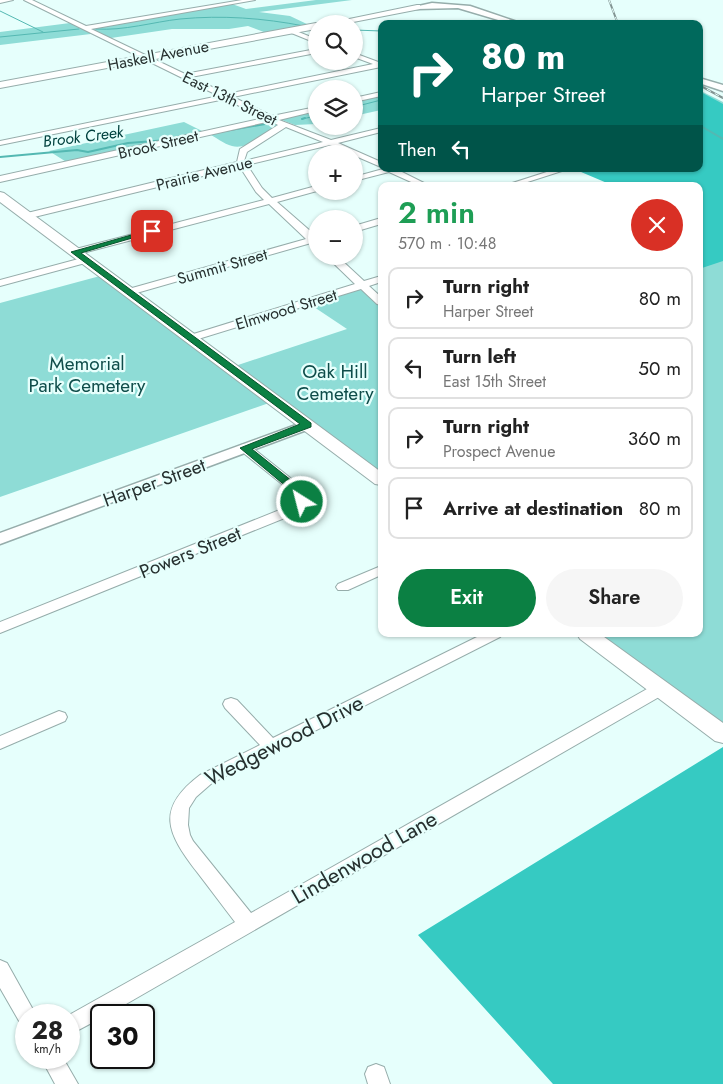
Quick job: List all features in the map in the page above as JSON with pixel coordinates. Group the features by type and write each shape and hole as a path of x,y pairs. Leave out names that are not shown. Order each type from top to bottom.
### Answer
{"main road":[{"path":"403,2 417,7"},
{"path":"363,17 417,7"},
{"name":"Haskell Avenue","path":"0,85 308,28"},
{"path":"0,196 378,478"},
{"path":"591,637 723,735"}],"street":[{"path":"0,2 10,0"},
{"name":"East 13th Street","path":"27,0 274,118 282,124 299,128 378,164"},
{"path":"211,0 224,5"},
{"path":"86,28 252,0"},
{"path":"417,7 453,4 507,20"},
{"path":"291,31 308,37"},
{"path":"186,76 308,53"},
{"path":"363,58 378,64"},
{"path":"0,143 378,65"},
{"path":"703,81 723,88"},
{"path":"363,98 378,95"},
{"name":"Brook Street","path":"0,179 308,111"},
{"path":"282,124 282,127 277,132 243,151 240,158 241,164 270,201 308,235"},
{"name":"Prairie Avenue","path":"26,216 378,131"},
{"path":"363,177 380,172"},
{"path":"397,172 418,182"},
{"path":"520,182 554,172"},
{"path":"0,283 80,256 308,191"},
{"path":"363,226 378,222"},
{"name":"Summit Street","path":"129,292 308,243"},
{"path":"341,265 378,299"},
{"name":"Elmwood Street","path":"191,338 378,280"},
{"name":"Harper Street","path":"0,539 307,425"},
{"name":"Powers Street","path":"0,628 297,508 302,502 302,496 298,491 245,448"},
{"path":"343,587 378,571"},
{"name":"Wedgewood Drive","path":"248,924 186,845 180,834 177,822 179,811 184,800 194,788 206,779 489,637"},
{"name":"Lindenwood Lane","path":"80,1020 660,689"},
{"path":"231,704 271,746"},
{"path":"0,743 60,717"},
{"path":"0,969 20,1004"},
{"path":"58,1069 67,1084"}],"green space":[{"path":"316,0 352,0 259,12 290,16 308,25 269,34 248,26 229,29 172,29 111,38 99,33 0,45 0,32 70,23 84,29 232,4 246,9"},
{"path":"703,92 723,102 723,727 601,637 703,637 703,182 699,182 699,172 703,172"},
{"path":"378,96 378,111 363,114 363,99"},
{"path":"308,111 308,124 295,125 282,120"},
{"path":"272,121 278,126 244,146 229,145 208,133"},
{"path":"184,122 204,132 68,163 49,151"},
{"name":"Memorial Park Cemetery","path":"100,276 269,403 0,497 0,303"},
{"name":"Oak Hill Cemetery","path":"355,289 365,291 378,303 378,472 235,366 347,329 308,303"}],"shaded area":[{"path":"703,93 723,104 723,261 703,268 703,182 605,182 581,172 703,172"},
{"path":"723,747 723,1084 553,1084 418,935"}],"waterway":[{"path":"0,11 43,32"},
{"path":"96,29 117,29 180,19 211,17 258,19 304,26"},
{"path":"0,37 79,29"},
{"path":"363,30 378,31"},
{"name":"Brook Creek","path":"363,105 378,101"},
{"name":"Brook Creek","path":"305,118 302,119 308,118"},
{"name":"Brook Creek","path":"219,132 265,124"},
{"path":"703,127 723,139"},
{"name":"Brook Creek","path":"0,157 77,150 88,152 128,143 168,140"}],"railway":[{"path":"609,0 616,20"},
{"path":"703,87 723,98"}],"route":[{"path":"152,231 75,252 307,425 245,448 298,491 302,496 302,502"}]}
